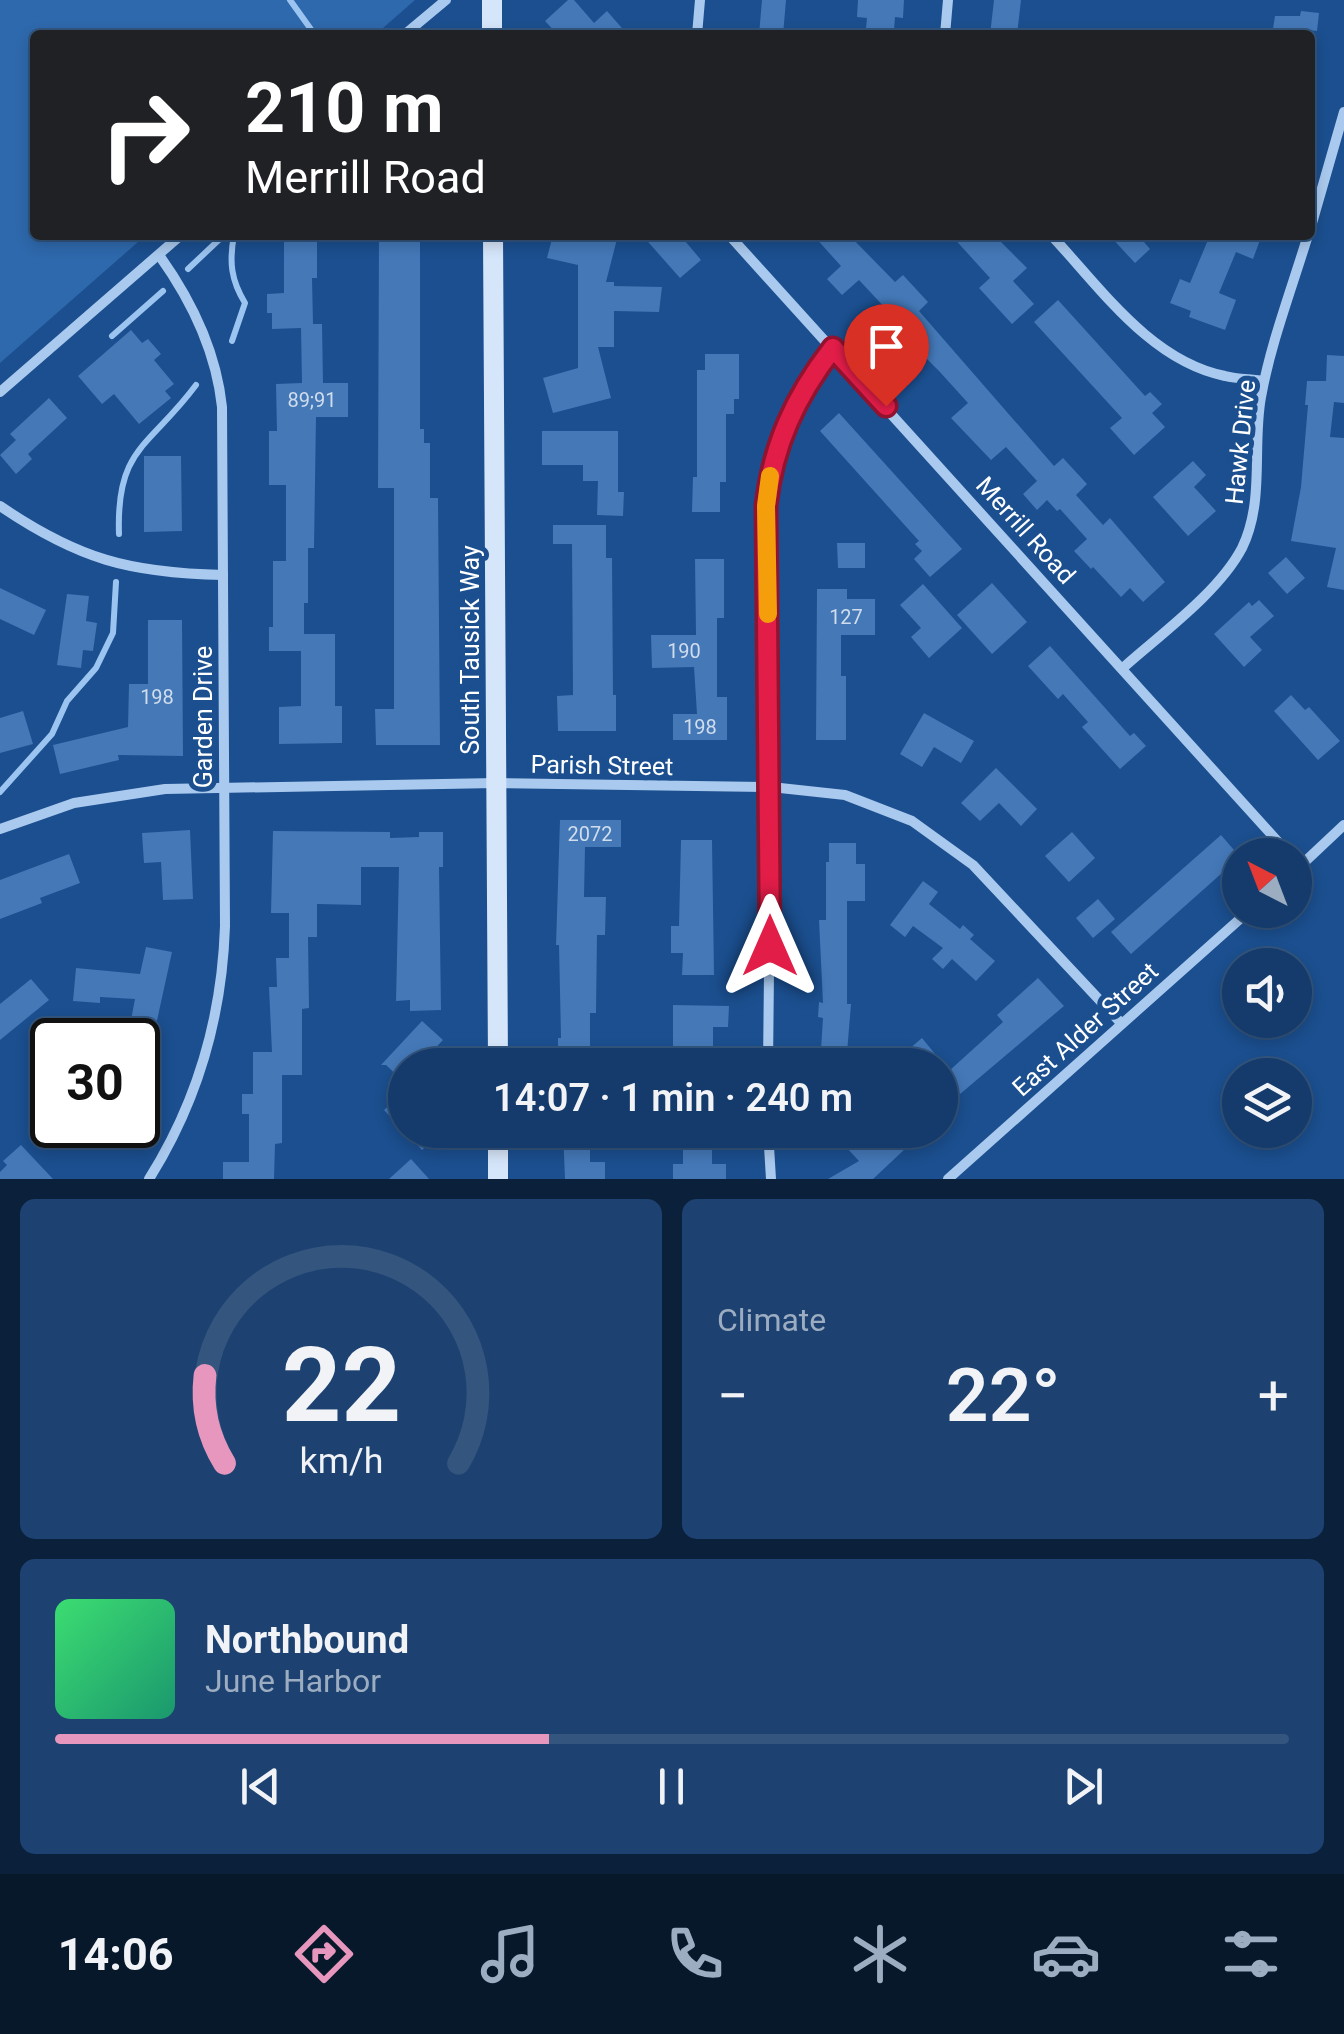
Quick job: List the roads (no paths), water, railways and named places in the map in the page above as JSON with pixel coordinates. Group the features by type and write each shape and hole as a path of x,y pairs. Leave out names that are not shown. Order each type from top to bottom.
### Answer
{"main road":[{"path":"492,0 492,30"},
{"name":"South Tausick Way","path":"493,240 498,1048"},
{"path":"498,1148 498,1179"}],"street":[{"path":"410,30 446,0"},
{"path":"697,30 700,0"},
{"path":"945,30 948,0"},
{"name":"Hawk Drive","path":"1315,211 1344,112"},
{"path":"0,392 176,240"},
{"name":"Merrill Road","path":"734,240 1124,667 1273,838"},
{"path":"1055,240 1150,341 1181,360 1222,376 1264,381"},
{"name":"Hawk Drive","path":"1124,667 1210,588 1240,550 1253,514 1264,381 1307,240"},
{"name":"Garden Drive","path":"149,1179 179,1127 199,1081 219,999 225,926 222,407 215,360 190,304 159,255"},
{"path":"768,1048 771,788 766,506 778,442 809,379 833,348"},
{"path":"0,506 70,549 106,562 147,570 223,575"},
{"name":"Parish Street","path":"0,829 74,802 120,794 222,787 496,783 771,788 845,795 912,820 942,840 1002,894 1121,1023"},
{"path":"1312,850 1344,825"},
{"name":"East Alder Street","path":"948,1179 1229,928"},
{"path":"769,1148 771,1179"}],"waterway":[{"path":"290,0 311,30"},
{"path":"188,269 219,240"},
{"path":"232,341 245,303 232,270 233,240"},
{"path":"112,336 163,291"},
{"path":"119,534 123,483 130,465 196,385"},
{"path":"0,792 52,734 67,701 96,668 113,633 116,582"}]}
